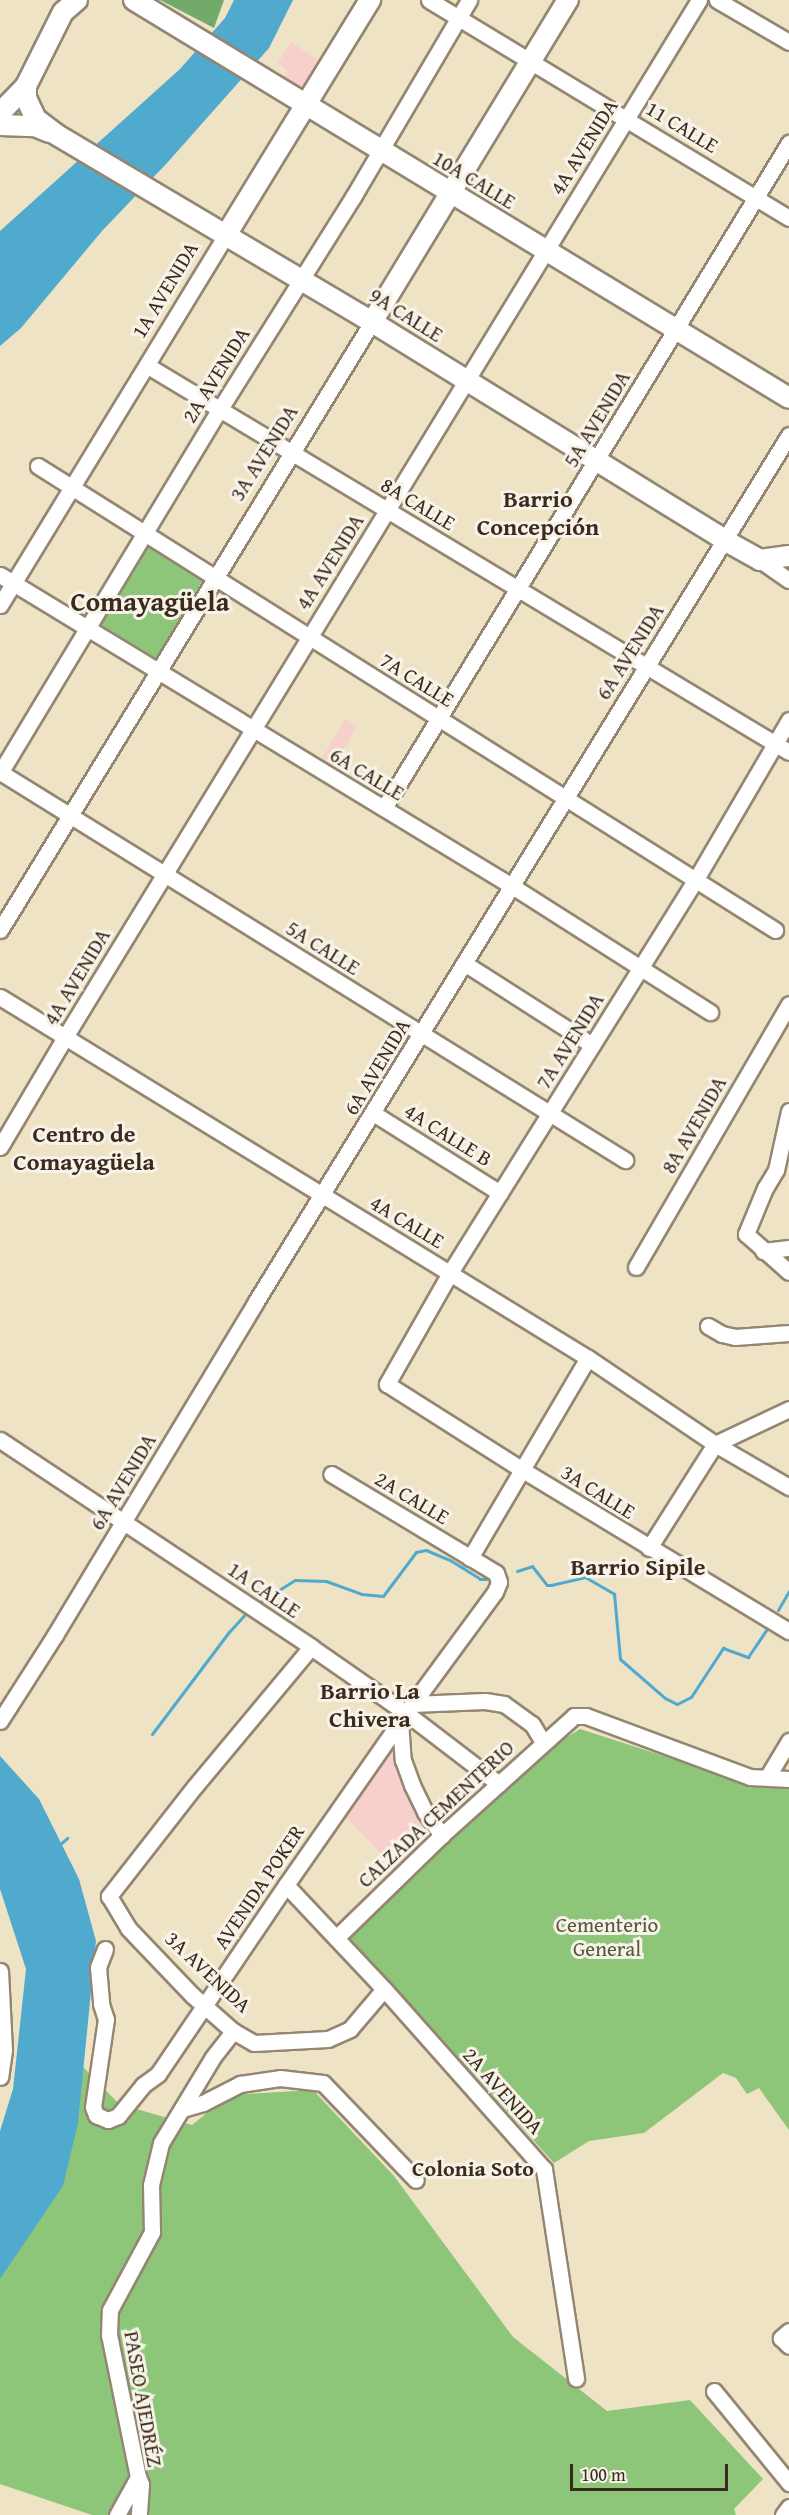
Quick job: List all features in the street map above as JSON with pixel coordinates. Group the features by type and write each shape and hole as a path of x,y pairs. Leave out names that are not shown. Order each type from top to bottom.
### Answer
{"main road":[{"path":"0,113 26,86 63,12 77,0"},
{"name":"10A CALLE","path":"135,0 380,152 789,398"},
{"name":"1A AVENIDA","path":"226,235 370,0"},
{"name":"3A AVENIDA","path":"372,322 568,0"},
{"path":"26,86 29,108 36,119 62,137"},
{"path":"0,125 35,126 62,137"},
{"name":"9A CALLE","path":"62,137 372,322 760,560"},
{"path":"760,560 789,556"}],"street":[{"name":"11 CALLE","path":"429,0 532,60 789,218"},
{"name":"2A AVENIDA","path":"0,772 220,409 380,152 469,0"},
{"name":"4A AVENIDA","path":"0,1148 164,874 699,0"},
{"path":"717,0 789,42"},
{"name":"5A AVENIDA","path":"384,808 789,143"},
{"name":"1A AVENIDA","path":"0,605 7,579 71,488 148,366 226,235"},
{"name":"3A AVENIDA","path":"0,930 372,322"},
{"name":"8A CALLE","path":"148,366 789,753"},
{"name":"6A AVENIDA","path":"0,1721 789,435"},
{"name":"7A CALLE","path":"38,466 775,930"},
{"path":"760,560 789,580"},
{"name":"6A CALLE","path":"7,579 642,966 710,1012"},
{"name":"7A AVENIDA","path":"387,1384 450,1273 696,879 789,720"},
{"name":"5A CALLE","path":"0,772 625,1160"},
{"path":"464,963 592,1045"},
{"name":"4A CALLE","path":"0,997 588,1358 715,1444 789,1487"},
{"name":"8A AVENIDA","path":"636,1267 789,1004"},
{"path":"789,1111 783,1167 765,1188 746,1234 789,1272"},
{"name":"4A CALLE B","path":"373,1113 500,1193"},
{"path":"763,1251 789,1248"},
{"path":"708,1326 722,1334 735,1337 789,1333"},
{"path":"470,1558 588,1358"},
{"name":"3A CALLE","path":"387,1384 649,1548 789,1631"},
{"path":"649,1548 715,1444 789,1409"},
{"name":"1A CALLE","path":"0,1440 311,1647 406,1713 499,1784"},
{"name":"2A CALLE","path":"331,1474 470,1558"},
{"name":"AVENIDA POKER","path":"105,1949 99,1967 101,2004 106,2019 93,2107 96,2115 108,2120 118,2116 143,2085 158,2074 406,1713 495,1592 499,1582 496,1573 470,1558"},
{"name":"3A AVENIDA","path":"311,1647 195,1786 109,1896 128,1928 192,1995 233,2031 254,2043 328,2039 350,2029 384,1989"},
{"path":"442,1835 425,1812 403,1760 406,1713 485,1701 504,1704 532,1724 543,1742"},
{"name":"CALZADA CEMENTERIO","path":"336,1938 442,1835 574,1716 586,1716 750,1777 768,1776"},
{"path":"789,1741 768,1776 789,1779"},
{"name":"2A AVENIDA","path":"286,1885 384,1989 544,2169 576,2379"},
{"path":"0,1971 2,2049 0,2077"},
{"name":"PASEO AJEDRÉZ","path":"117,2515 138,2477 108,2322 110,2310 152,2232 154,2169 162,2143 213,2057 233,2031"},
{"path":"182,2109 203,2103 240,2084 280,2078 323,2083 416,2180"},
{"path":"789,2331 781,2338 789,2346"},
{"path":"714,2391 789,2482"},
{"path":"138,2477 141,2484 140,2515"},
{"path":"783,2515 789,2507"}],"shaded area":[{"path":"291,42 320,61 300,93 283,80 287,71 278,63"},
{"path":"345,719 357,726 332,769 320,762"},
{"path":"392,1741 428,1845 399,1872 343,1814"}],"green space":[{"path":"160,0 224,0 214,28"},
{"path":"145,544 203,579 156,658 98,623"},
{"name":"Cementerio General","path":"580,1729 751,1784 789,1788 789,2130 759,2088 747,2094 736,2078 723,2073 644,2133 589,2141 554,2163 347,1935 551,1747"},
{"path":"54,2037 119,2104 192,2125 229,2095 313,2090 394,2176 513,2337 607,2411 690,2400 763,2479 734,2509 736,2515 92,2515 0,2484 0,2187"}],"water":[{"path":"234,0 293,0 269,48 167,163 102,231 21,328 0,346 0,231 180,69 225,18"},
{"path":"0,1756 39,1799 79,1879 96,1941 78,2123 63,2186 0,2279 0,2131 13,2089 26,1969 0,1889"}],"waterway":[{"path":"255,1605 295,1580 326,1581 361,1594 383,1596 416,1552 426,1550 450,1560 480,1579 486,1579"},
{"path":"517,1571 532,1566 547,1585 585,1577 614,1594 620,1659 665,1698 677,1704 691,1697 723,1648 748,1657 767,1629"},
{"path":"778,1610 789,1591"},
{"path":"152,1734 229,1632 248,1611"},
{"path":"59,1845 67,1838"}],"district":[{"name":"Barrio Concepción","path":"538,513"},
{"name":"Comayagüela","path":"150,602"},
{"name":"Centro de Comayagüela","path":"84,1148"},
{"name":"Barrio Sipile","path":"638,1567"},
{"name":"Barrio La Chivera","path":"370,1705"},
{"name":"Colonia Soto","path":"473,2169"}]}
